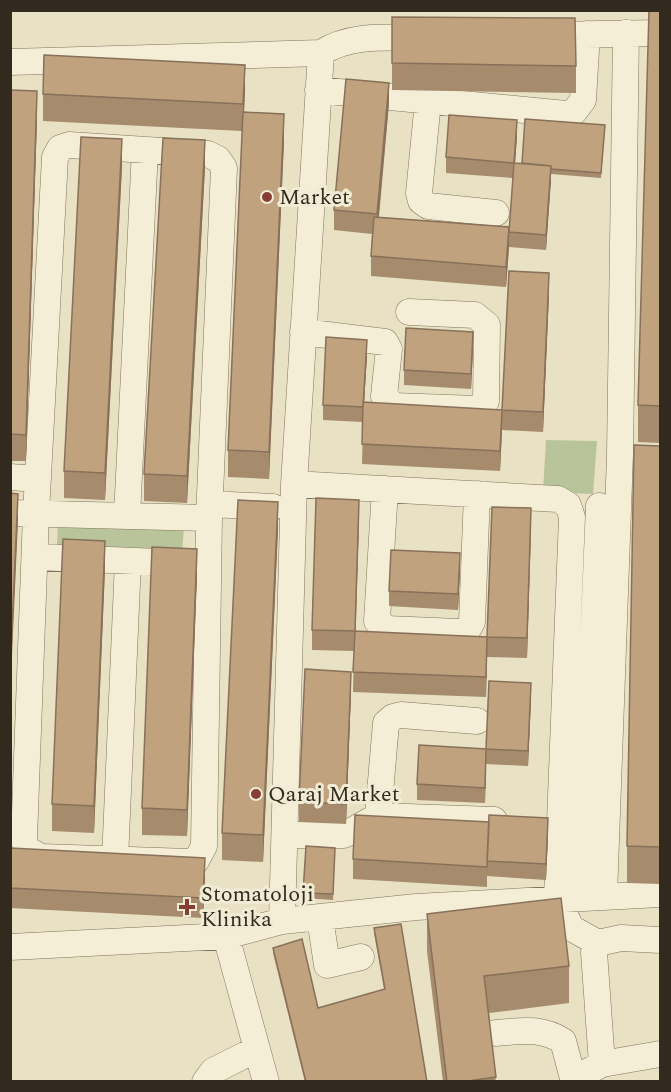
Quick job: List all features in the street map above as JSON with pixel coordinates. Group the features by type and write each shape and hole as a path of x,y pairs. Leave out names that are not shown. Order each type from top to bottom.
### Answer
{"lane":[{"path":"593,896 630,455 626,33"},
{"path":"518,36 660,33"},
{"path":"318,90 566,114 574,112 583,100 587,34"},
{"path":"10,62 321,53 336,43 357,39 449,37"},
{"path":"282,921 294,496 321,53"},
{"path":"428,101 419,193 421,201 428,206 496,213"},
{"path":"69,145 145,150 208,154 218,159 224,168 210,511 204,846 196,861 189,862 42,857 26,849 24,839 36,514 55,157 60,148 69,145"},
{"path":"127,516 145,150"},
{"path":"303,332 385,342 388,349 384,396 394,406 477,409 483,406 486,401 487,325 475,315 410,312"},
{"path":"10,477 38,479"},
{"path":"385,489 377,621 387,629 459,632 468,629 472,622 477,494"},
{"path":"10,513 127,516 210,511 294,496 385,489 558,499 568,505 572,517 557,898 571,928 598,943 621,938 660,940"},
{"path":"593,896 599,506"},
{"path":"35,557 210,564"},
{"path":"115,860 128,561"},
{"path":"378,816 386,723 393,717 401,716 477,721"},
{"path":"285,835 344,835 378,816 494,819"},
{"path":"10,947 225,936 282,921 416,908 557,898 660,894"},
{"path":"320,918 327,965 361,957"},
{"path":"225,936 266,1082"},
{"path":"598,943 594,952 602,1064"},
{"path":"496,1033 536,1029 563,1041 574,1081 602,1064 660,1054"},
{"path":"205,1082 213,1071 257,1049"}],"green space":[{"path":"546,440 597,441 593,494 543,492"},
{"path":"58,521 184,527 182,553 57,547"}],"building":[{"path":"649,10 660,10 660,406 638,405"},
{"path":"392,17 575,18 576,66 392,63"},
{"path":"44,55 245,65 243,104 43,94"},
{"path":"346,79 389,83 377,214 334,210"},
{"path":"10,90 37,91 26,435 10,434"},
{"path":"243,112 284,114 269,452 228,450"},
{"path":"449,115 517,120 514,163 446,157"},
{"path":"525,119 605,125 601,173 551,169 551,166 522,163"},
{"path":"81,137 122,139 105,473 64,471"},
{"path":"163,138 205,140 187,476 144,474"},
{"path":"514,163 551,166 546,235 509,232"},
{"path":"374,217 509,227 506,267 371,256"},
{"path":"509,271 549,273 543,412 502,410"},
{"path":"406,328 473,332 471,374 404,370"},
{"path":"326,337 367,340 363,407 323,405"},
{"path":"363,402 502,410 500,451 362,444"},
{"path":"634,445 660,446 660,847 627,846"},
{"path":"10,493 18,494 10,673"},
{"path":"316,498 359,500 355,631 312,630"},
{"path":"238,500 278,502 263,835 222,833"},
{"path":"492,507 531,508 527,638 487,637"},
{"path":"63,539 105,541 94,806 52,804"},
{"path":"152,547 197,549 187,810 142,808"},
{"path":"391,550 460,553 458,594 389,591"},
{"path":"355,631 487,637 486,677 353,672"},
{"path":"305,669 351,672 346,804 299,802"},
{"path":"489,681 531,683 528,751 486,749"},
{"path":"419,745 486,749 485,788 417,784"},
{"path":"355,815 489,822 487,867 353,859"},
{"path":"489,815 548,818 546,864 487,861"},
{"path":"306,846 335,848 333,894 303,893"},
{"path":"10,848 205,858 203,898 10,888"},
{"path":"561,898 569,966 484,976 496,1077 447,1082 427,914"},
{"path":"401,924 427,1082 306,1082 273,948 302,939 318,1008 385,989 374,928"}],"place":[{"name":"Market","path":"267,197"},
{"name":"Qaraj Market","path":"256,794"},
{"name":"Stomatoloji Klinika","path":"187,907"}]}
